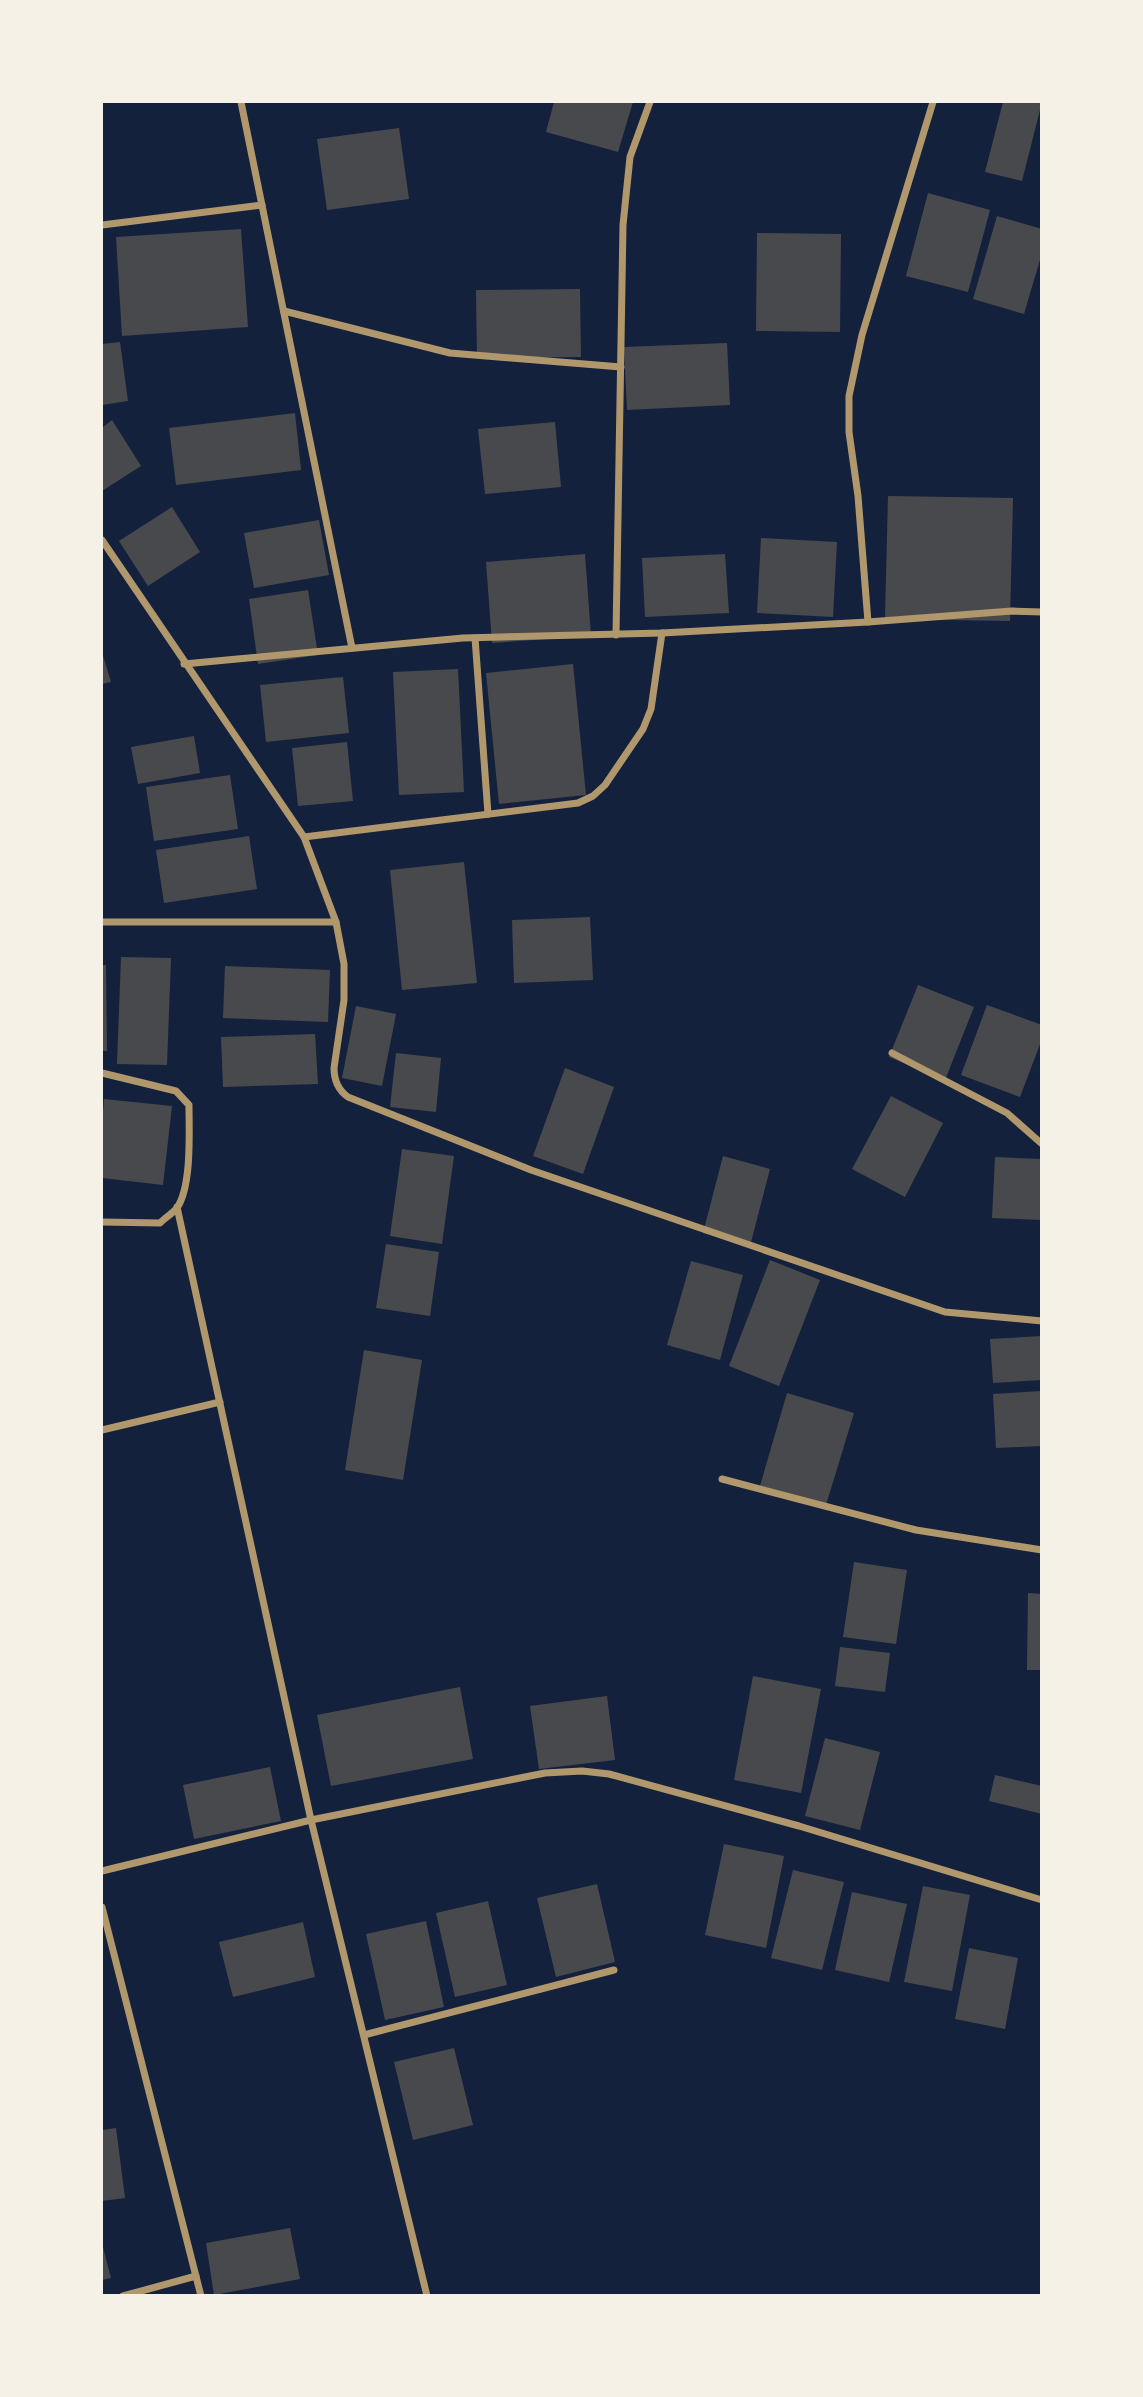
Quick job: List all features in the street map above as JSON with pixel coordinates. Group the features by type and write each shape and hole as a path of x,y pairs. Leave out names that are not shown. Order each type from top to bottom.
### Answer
{"street":[{"path":"241,102 352,648"},
{"path":"616,635 623,225 629,157 650,102"},
{"path":"868,622 858,496 849,432 849,396 862,335 933,102"},
{"path":"102,225 262,205"},
{"path":"284,312 450,353 621,367"},
{"path":"102,540 304,837 336,922 344,964 344,1000 334,1077 340,1091 348,1097 531,1170 945,1312 1041,1321"},
{"path":"184,664 475,638 662,633 1012,611 1041,612"},
{"path":"304,837 578,803 593,796 605,785 643,729 651,709 662,633"},
{"path":"475,638 488,814"},
{"path":"102,922 336,922"},
{"path":"892,1053 1007,1113 1041,1144"},
{"path":"102,1073 176,1091 189,1105 185,1185 177,1208 160,1223 102,1222"},
{"path":"177,1208 311,1820 427,2295"},
{"path":"102,1430 220,1402"},
{"path":"722,1479 916,1530 1041,1550"},
{"path":"102,1871 311,1820 545,1773 582,1771 609,1774 799,1826 1041,1900"},
{"path":"102,1907 201,2295"},
{"path":"364,2035 614,1970"},
{"path":"123,2295 196,2276"}],"building":[{"path":"554,102 633,102 618,152 546,132"},
{"path":"1003,102 1042,102 1022,181 985,172"},
{"path":"399,128 409,199 327,210 317,139"},
{"path":"928,193 990,210 968,292 906,276"},
{"path":"997,216 1042,229 1042,253 1024,314 973,299"},
{"path":"241,229 248,327 122,336 116,237"},
{"path":"757,233 841,234 840,332 756,331"},
{"path":"580,289 581,357 477,358 476,290"},
{"path":"120,342 128,401 102,405 102,344"},
{"path":"727,343 730,405 627,410 624,347"},
{"path":"295,413 301,470 176,485 169,428"},
{"path":"112,420 141,466 102,491 102,428"},
{"path":"555,422 561,487 485,494 478,429"},
{"path":"888,496 1013,498 1010,621 885,619"},
{"path":"172,507 200,552 148,586 119,541"},
{"path":"319,520 329,575 254,588 244,533"},
{"path":"761,538 837,542 833,617 757,613"},
{"path":"585,554 591,636 492,643 486,562"},
{"path":"725,554 729,613 645,617 642,558"},
{"path":"308,590 318,655 258,664 249,599"},
{"path":"102,652 111,682 102,684"},
{"path":"573,664 586,795 499,804 486,673"},
{"path":"458,669 464,792 399,795 393,672"},
{"path":"343,677 349,733 266,742 260,685"},
{"path":"194,736 200,773 138,784 131,747"},
{"path":"347,742 353,801 298,806 292,748"},
{"path":"230,775 238,829 154,841 146,787"},
{"path":"249,836 257,889 164,903 156,850"},
{"path":"464,862 477,983 402,990 390,870"},
{"path":"590,917 593,980 514,983 512,920"},
{"path":"121,957 171,958 167,1065 117,1064"},
{"path":"102,965 106,965 107,1051 102,1051"},
{"path":"225,966 330,970 328,1022 223,1018"},
{"path":"918,985 974,1007 945,1080 889,1057"},
{"path":"987,1005 1042,1025 1042,1039 1020,1097 961,1075"},
{"path":"356,1006 396,1014 382,1086 342,1078"},
{"path":"315,1034 318,1084 223,1087 221,1037"},
{"path":"396,1053 441,1058 436,1112 390,1107"},
{"path":"565,1068 614,1087 583,1174 533,1156"},
{"path":"891,1096 943,1123 905,1197 852,1169"},
{"path":"104,1099 172,1106 163,1185 102,1178"},
{"path":"402,1149 454,1156 442,1244 390,1236"},
{"path":"723,1156 770,1169 750,1246 703,1233"},
{"path":"995,1157 1042,1159 1041,1220 992,1218"},
{"path":"386,1244 439,1252 430,1316 376,1308"},
{"path":"770,1260 820,1280 779,1386 729,1366"},
{"path":"691,1261 743,1275 720,1360 667,1345"},
{"path":"1042,1336 1042,1380 993,1383 990,1339"},
{"path":"364,1350 422,1360 403,1480 345,1470"},
{"path":"1042,1391 1042,1446 996,1448 993,1394"},
{"path":"787,1393 854,1413 826,1505 760,1486"},
{"path":"854,1562 907,1570 896,1644 843,1637"},
{"path":"1028,1593 1042,1594 1042,1670 1027,1670"},
{"path":"840,1647 890,1653 885,1692 835,1686"},
{"path":"753,1676 821,1689 801,1793 734,1780"},
{"path":"460,1687 473,1759 331,1786 317,1715"},
{"path":"607,1696 615,1760 539,1769 530,1706"},
{"path":"825,1738 880,1752 860,1830 805,1816"},
{"path":"270,1767 281,1821 194,1839 183,1785"},
{"path":"995,1775 1042,1786 1042,1814 989,1801"},
{"path":"724,1844 784,1856 766,1948 705,1935"},
{"path":"793,1870 844,1882 822,1970 771,1958"},
{"path":"597,1884 615,1962 556,1977 537,1898"},
{"path":"923,1886 970,1895 952,1991 904,1982"},
{"path":"852,1892 907,1904 889,1982 835,1970"},
{"path":"488,1901 507,1985 455,1997 436,1913"},
{"path":"426,1921 444,2007 385,2020 366,1934"},
{"path":"303,1922 315,1977 233,1997 219,1942"},
{"path":"969,1948 1018,1958 1005,2029 955,2019"},
{"path":"454,2048 473,2125 413,2140 394,2062"},
{"path":"116,2128 125,2198 102,2201 102,2130"},
{"path":"290,2228 300,2279 214,2295 206,2243"},
{"path":"102,2243 111,2278 102,2280"}]}
